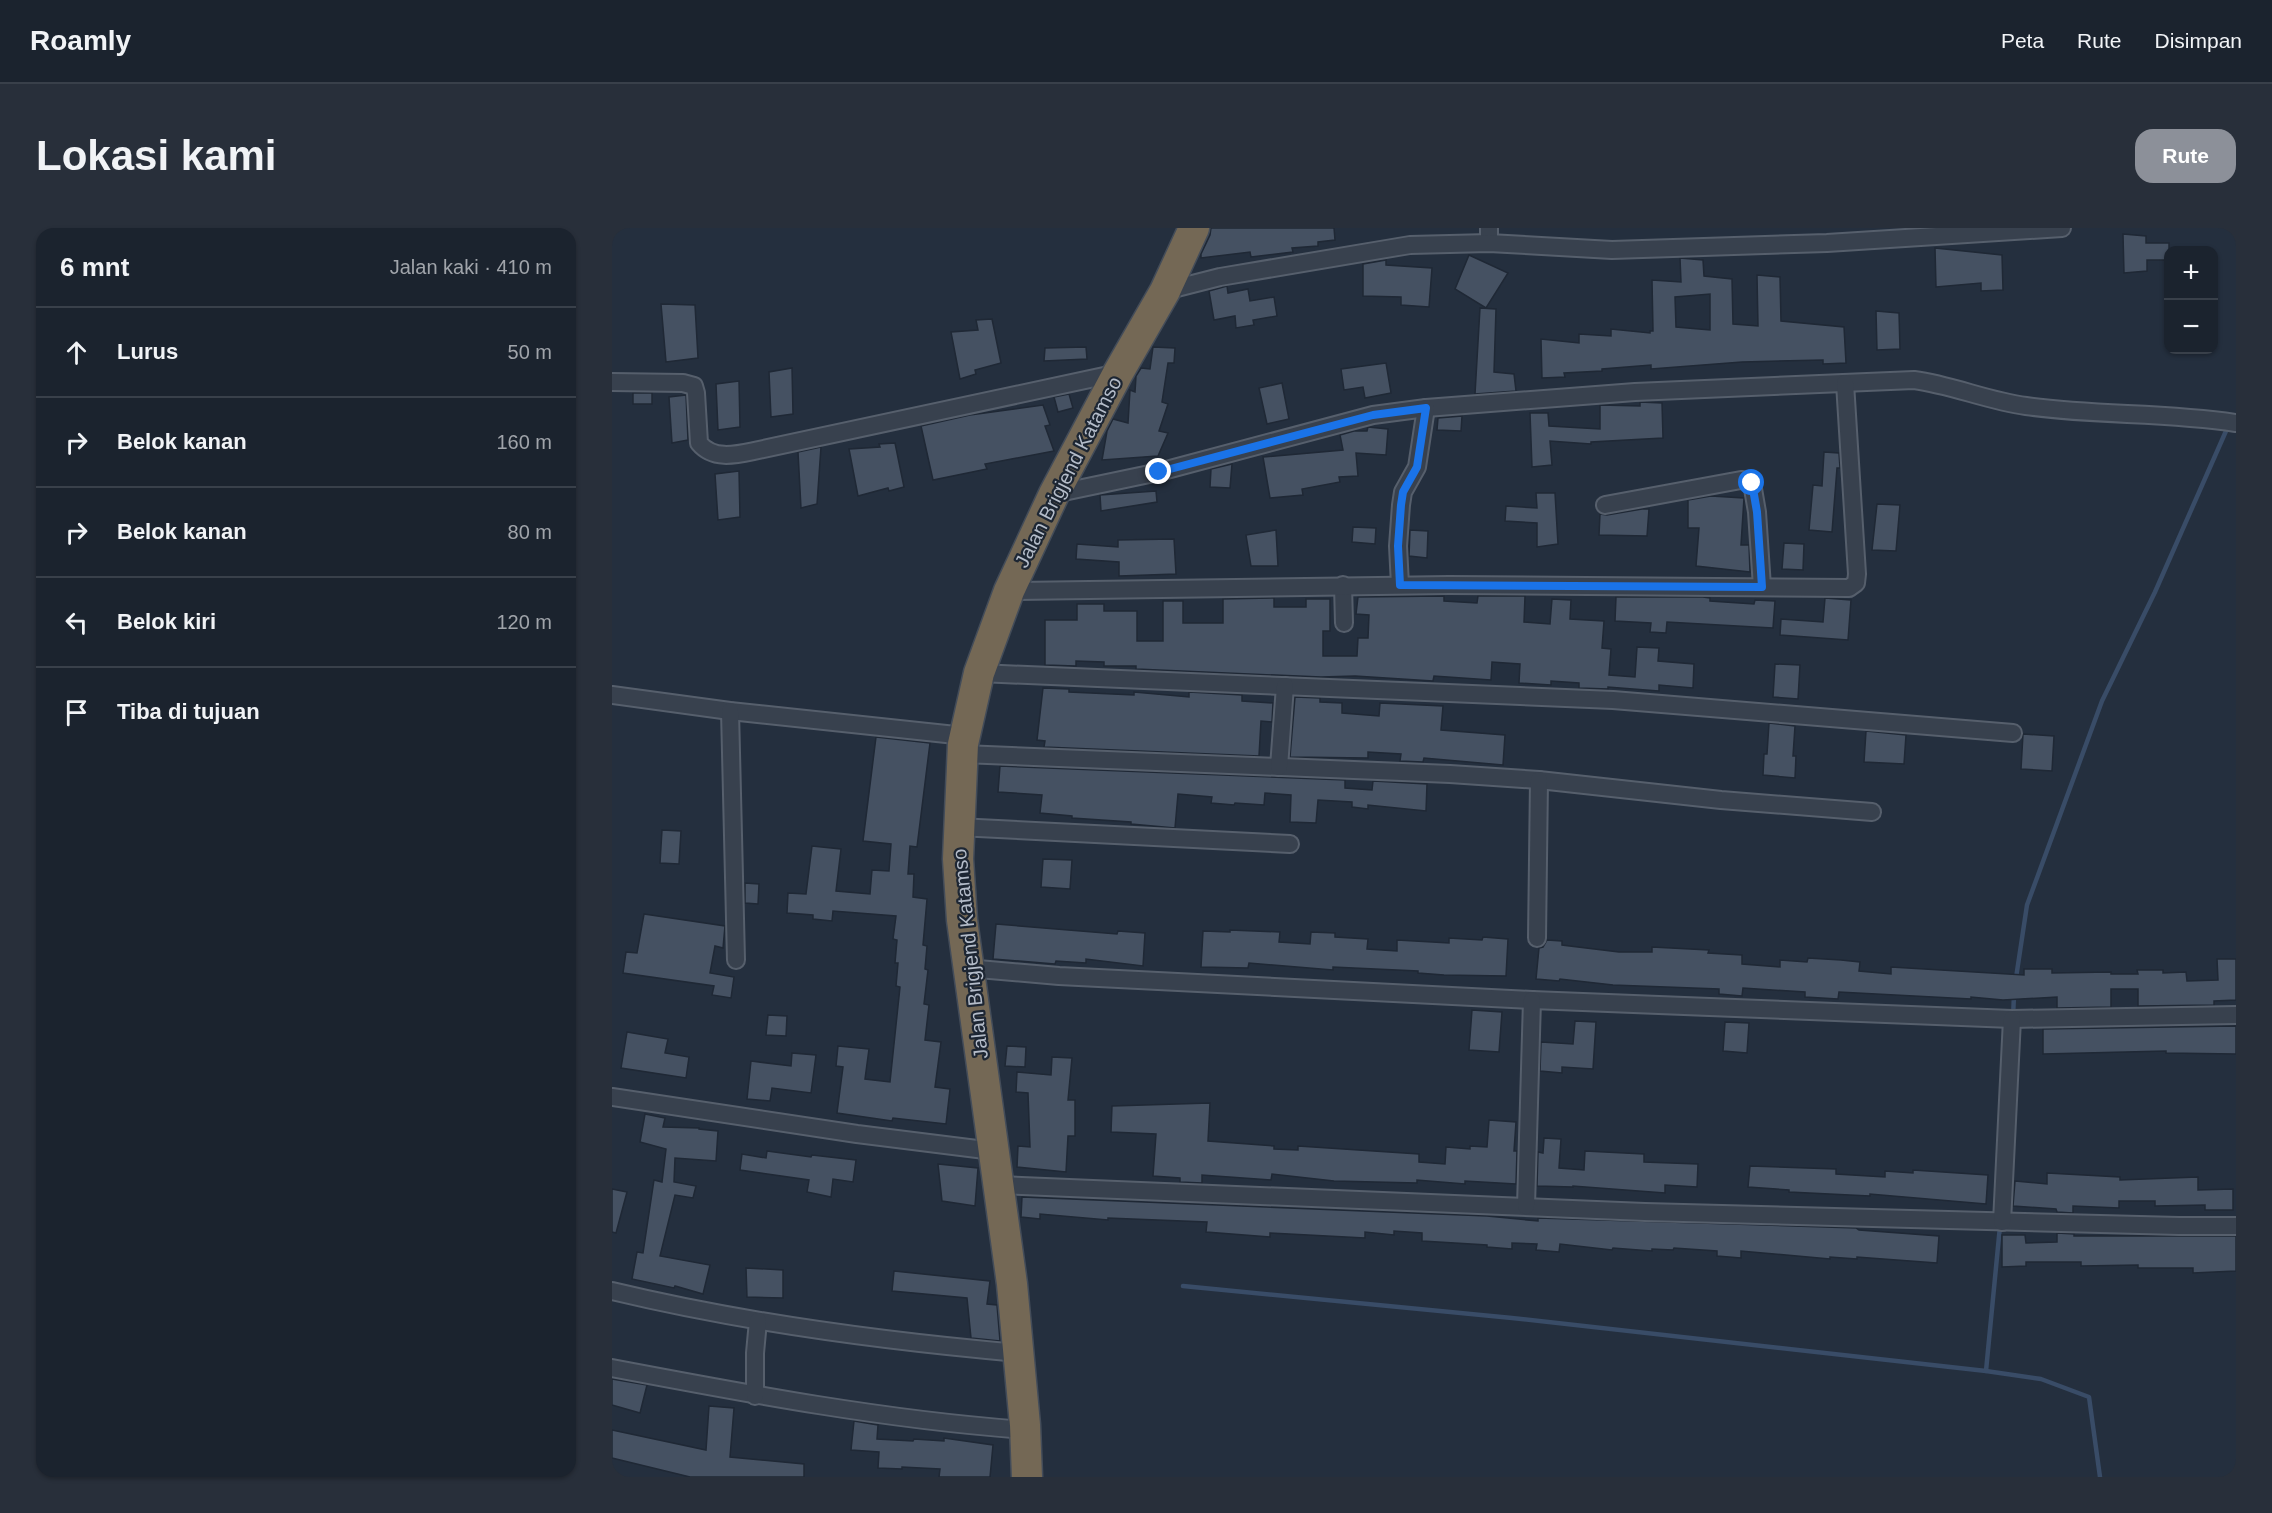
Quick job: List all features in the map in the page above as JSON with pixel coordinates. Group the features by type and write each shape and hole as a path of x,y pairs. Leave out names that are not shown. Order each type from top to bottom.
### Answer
{"highway":[{"name":"Jalan Brigjend Katamso","path":"1027,1477 1026,1430 1012,1284 968,968 960,888 958,827 964,745 979,673 1009,591 1054,494 1118,373 1165,291 1194,228"}],"street":[{"path":"1165,291 1220,277 1370,251 1489,236 1612,250 1885,234 2062,228"},
{"path":"612,382 683,383 694,386 699,443 706,450 722,455 754,451 1118,373"},
{"path":"1054,494 1159,472 1373,415 1426,408 1635,392 1914,380 1940,384 2023,406 2068,411 2199,417 2236,423"},
{"path":"1009,591 1343,585 1849,588 1854,586 1857,580 1845,383"},
{"path":"1400,585 1398,546 1401,505 1403,492 1417,467 1426,408"},
{"path":"1605,505 1741,480 1749,481 1753,488 1757,512 1762,587"},
{"path":"1343,585 1344,623"},
{"path":"979,673 1613,700 2013,733"},
{"path":"1279,767 1285,686"},
{"path":"612,695 964,745 1279,767 1539,780 1721,800 1872,812"},
{"path":"730,711 736,960"},
{"path":"1538,938 1539,780"},
{"path":"958,827 1290,844"},
{"path":"968,968 1059,976 1532,1000 2012,1019 2236,1015"},
{"path":"1526,1206 1532,1000"},
{"path":"2002,1222 2012,1019"},
{"path":"612,1097 857,1134 993,1151"},
{"path":"998,1185 1172,1194 2002,1222 2236,1226"},
{"path":"612,1291 758,1321 903,1343 1018,1353"},
{"path":"755,1396 758,1321"},
{"path":"612,1368 755,1396 887,1416 1026,1430"}],"building":[{"path":"1211,228 1334,228 1335,240 1318,242 1318,246 1292,248 1293,252 1251,257 1250,252 1201,258"},
{"path":"2123,234 2146,236 2146,243 2169,243 2169,246 2164,246 2164,260 2147,260 2147,271 2124,273"},
{"path":"1935,248 2002,255 2003,290 1981,291 1981,283 1936,287"},
{"path":"1469,255 1508,273 1486,308 1455,289"},
{"path":"1680,258 1703,260 1704,276 1732,279 1733,324 1758,326 1757,275 1780,277 1781,321 1844,327 1846,363 1823,364 1823,360 1742,362 1651,369 1651,365 1564,373 1565,377 1542,378 1541,339 1579,343 1579,334 1611,336 1611,329 1650,333 1653,331 1652,280 1681,282","holes":["1710,294 1710,330 1676,327 1675,297"]},
{"path":"1386,260 1386,265 1432,268 1429,307 1401,305 1401,297 1363,296 1363,264"},
{"path":"1227,286 1228,293 1248,289 1250,301 1274,297 1277,316 1253,320 1254,325 1236,328 1235,316 1214,320 1209,291"},
{"path":"661,304 695,305 698,358 666,362"},
{"path":"1480,308 1496,309 1494,372 1514,374 1516,391 1475,394"},
{"path":"1876,311 1899,313 1900,349 1877,350"},
{"path":"992,319 1001,363 975,370 976,374 960,379 951,332 978,330 976,320"},
{"path":"1086,347 1087,359 1044,361 1045,348"},
{"path":"1153,347 1175,348 1174,363 1168,363 1162,402 1168,404 1159,431 1168,433 1158,456 1102,460 1107,431 1113,419 1128,423 1130,390 1135,392 1136,376 1141,368 1150,369"},
{"path":"1386,363 1391,393 1365,398 1363,387 1344,390 1341,369"},
{"path":"792,368 793,414 771,417 769,372"},
{"path":"739,381 740,427 718,430 716,384"},
{"path":"1282,383 1289,419 1267,424 1259,388"},
{"path":"633,393 652,393 652,404 633,404"},
{"path":"1069,394 1073,408 1058,412 1054,397"},
{"path":"686,395 688,440 672,443 669,397"},
{"path":"1640,402 1662,403 1663,438 1591,442 1591,444 1550,441 1552,465 1532,467 1530,413 1548,413 1549,426 1600,429 1600,405 1640,406"},
{"path":"1043,405 1050,425 1045,426 1054,451 985,464 987,469 933,480 921,426 970,415"},
{"path":"1462,416 1461,431 1437,430 1438,418"},
{"path":"1368,427 1388,429 1386,455 1356,453 1358,476 1339,477 1340,482 1302,489 1303,495 1270,498 1263,457 1343,450 1340,435 1354,431 1367,431"},
{"path":"895,443 904,487 889,491 888,488 858,496 849,449 880,447 879,444"},
{"path":"821,447 817,504 801,508 798,452"},
{"path":"1824,452 1839,453 1840,468 1837,468 1832,532 1809,530 1813,485 1822,486"},
{"path":"1232,464 1230,488 1210,487 1211,469"},
{"path":"739,471 740,517 718,520 715,474"},
{"path":"1156,491 1157,502 1101,511 1100,495"},
{"path":"1536,493 1555,493 1558,544 1537,547 1537,523 1505,521 1506,506 1537,508"},
{"path":"1711,496 1744,498 1741,545 1749,545 1750,572 1696,566 1699,528 1688,528 1688,500"},
{"path":"1877,504 1900,505 1896,551 1872,550"},
{"path":"1649,509 1647,536 1599,535 1600,514 1607,515"},
{"path":"1353,527 1376,528 1375,544 1352,542"},
{"path":"1276,530 1278,566 1251,566 1246,535"},
{"path":"1410,530 1428,531 1427,558 1409,556"},
{"path":"1174,539 1176,574 1119,576 1119,562 1076,559 1077,544 1118,547 1118,540"},
{"path":"1784,543 1804,544 1803,570 1782,569"},
{"path":"1444,596 1444,601 1477,603 1478,596 1525,596 1524,622 1550,624 1552,599 1571,600 1570,619 1604,621 1602,648 1611,649 1609,675 1635,677 1637,647 1659,648 1658,661 1694,664 1693,688 1659,685 1659,691 1608,687 1608,689 1579,688 1579,683 1551,681 1551,685 1519,683 1520,664 1492,662 1491,680 1434,676 1433,681 1355,676 1321,677 1136,669 1136,666 1104,666 1104,662 1076,661 1076,666 1045,665 1045,620 1077,620 1077,604 1104,604 1104,611 1137,611 1137,641 1163,641 1163,601 1183,601 1183,623 1223,623 1223,599 1274,598 1274,607 1306,607 1306,599 1330,599 1330,631 1323,631 1323,656 1357,656 1358,638 1368,638 1369,615 1356,614 1358,597"},
{"path":"1616,597 1703,597 1710,598 1710,601 1754,604 1755,600 1775,601 1773,628 1667,622 1666,633 1650,632 1651,623 1615,621"},
{"path":"1825,598 1851,600 1848,640 1780,635 1781,619 1823,622"},
{"path":"1775,664 1800,665 1798,699 1773,697"},
{"path":"1043,688 1069,689 1069,692 1134,695 1134,692 1189,697 1189,692 1242,695 1242,701 1273,703 1272,722 1261,721 1259,756 1044,747 1045,741 1037,740"},
{"path":"1295,697 1320,698 1320,702 1342,703 1342,713 1379,716 1380,703 1443,706 1441,730 1505,735 1503,765 1424,758 1423,762 1400,761 1401,754 1368,752 1368,758 1290,757"},
{"path":"1769,723 1795,726 1793,756 1796,756 1795,778 1763,775"},
{"path":"1866,731 1906,735 1904,764 1864,762"},
{"path":"2023,734 2054,736 2052,771 2021,769"},
{"path":"876,737 930,743 917,847 910,846 908,874 914,874 913,897 927,899 923,945 927,946 925,969 928,970 924,1004 929,1005 925,1040 941,1042 935,1087 950,1089 946,1124 893,1118 892,1121 837,1113 843,1067 836,1066 838,1046 869,1049 865,1079 890,1082 900,987 896,986 897,940 893,939 896,916 833,911 832,921 813,919 813,915 787,913 788,893 806,894 812,846 841,849 836,891 870,894 872,870 889,871 891,844 863,841"},
{"path":"1000,766 1345,780 1345,788 1372,790 1373,781 1427,784 1426,811 1368,805 1368,809 1352,807 1352,802 1318,800 1316,823 1290,822 1291,795 1265,793 1264,805 1235,803 1234,805 1211,803 1212,797 1178,794 1175,828 1072,818 1072,816 1040,813 1042,795 998,792"},
{"path":"662,830 681,831 679,864 660,863"},
{"path":"1043,859 1072,860 1070,889 1041,887"},
{"path":"745,883 759,884 758,904 745,903"},
{"path":"644,914 725,926 723,948 715,946 710,973 734,977 731,998 712,995 714,986 623,973 626,952 637,953"},
{"path":"996,924 1117,934 1118,931 1145,933 1143,966 1086,959 1086,963 1056,961 1055,964 993,959"},
{"path":"1230,930 1280,932 1279,942 1310,944 1311,932 1335,933 1335,937 1368,939 1367,949 1397,951 1397,940 1449,943 1449,938 1508,939 1506,976 1444,975 1418,973 1418,971 1333,967 1333,970 1249,963 1248,968 1201,967 1203,931 1230,932"},
{"path":"1547,940 1562,941 1562,945 1619,952 1652,952 1652,947 1709,950 1708,953 1742,955 1742,964 1780,967 1780,960 1807,962 1808,958 1841,960 1860,962 1859,971 1891,974 1891,967 2024,975 2024,969 2052,969 2052,973 2111,972 2111,974 2138,974 2137,970 2163,970 2163,973 2186,972 2187,981 2218,980 2217,959 2236,959 2236,1000 2214,1001 2214,1005 2138,1006 2138,989 2111,989 2111,1007 2057,1008 2057,997 2003,1000 1839,992 1838,999 1805,997 1805,992 1743,988 1742,996 1719,994 1719,989 1536,979 1539,948 1543,947"},
{"path":"1472,1010 1502,1012 1499,1052 1469,1050"},
{"path":"768,1015 787,1016 786,1036 766,1035"},
{"path":"1575,1021 1596,1022 1593,1069 1562,1067 1562,1073 1540,1071 1541,1042 1573,1044"},
{"path":"1725,1022 1749,1023 1747,1053 1723,1051"},
{"path":"2236,1026 2236,1054 2166,1053 2166,1051 2043,1054 2043,1029"},
{"path":"627,1032 668,1039 665,1053 689,1057 686,1078 621,1068"},
{"path":"1007,1046 1026,1047 1025,1067 1005,1066"},
{"path":"792,1053 816,1055 811,1093 772,1088 770,1101 747,1099 751,1061 791,1066"},
{"path":"1052,1057 1072,1058 1068,1100 1075,1100 1075,1136 1068,1136 1066,1172 1017,1167 1018,1146 1030,1147 1028,1093 1016,1092 1017,1072 1051,1075"},
{"path":"1210,1103 1208,1141 1274,1146 1274,1149 1298,1150 1298,1146 1419,1154 1419,1162 1445,1164 1446,1147 1470,1149 1470,1146 1487,1147 1489,1120 1516,1122 1514,1151 1517,1151 1516,1184 1465,1181 1465,1184 1417,1180 1417,1183 1334,1181 1272,1174 1271,1180 1202,1175 1202,1183 1180,1182 1180,1178 1153,1176 1156,1134 1111,1132 1112,1106"},
{"path":"645,1114 665,1118 663,1127 718,1131 716,1161 675,1158 674,1182 696,1186 693,1198 675,1195 660,1256 710,1265 703,1294 675,1286 674,1288 632,1279 637,1252 643,1253 654,1180 662,1182 666,1149 640,1142"},
{"path":"1544,1138 1561,1139 1559,1168 1584,1170 1585,1151 1644,1154 1644,1162 1698,1164 1697,1187 1665,1185 1665,1193 1573,1186 1537,1186 1538,1152 1543,1153"},
{"path":"767,1151 856,1160 853,1182 833,1179 831,1197 807,1192 809,1180 740,1170 742,1154 766,1158"},
{"path":"938,1164 978,1168 975,1206 942,1201"},
{"path":"1750,1166 1836,1169 1836,1174 1885,1177 1885,1171 1913,1173 1913,1170 1988,1175 1986,1204 1870,1194 1870,1196 1789,1192 1789,1190 1748,1187"},
{"path":"2047,1173 2120,1177 2120,1180 2198,1177 2198,1190 2233,1189 2233,1210 2205,1210 2205,1205 2155,1206 2155,1201 2119,1201 2119,1208 2073,1206 2073,1213 2057,1212 2056,1209 2013,1206 2015,1181 2047,1184"},
{"path":"612,1189 627,1192 616,1233 612,1232"},
{"path":"1022,1197 1487,1216 1538,1221 1538,1218 1856,1228 1939,1236 1937,1263 1857,1257 1857,1259 1830,1257 1830,1259 1741,1251 1741,1258 1717,1256 1717,1251 1674,1248 1673,1250 1652,1249 1652,1251 1613,1248 1612,1250 1560,1244 1559,1252 1536,1250 1537,1244 1512,1243 1512,1249 1422,1241 1422,1233 1394,1231 1394,1235 1365,1232 1365,1238 1270,1233 1270,1237 1206,1232 1207,1222 1108,1218 1108,1220 1040,1214 1040,1219 1021,1217"},
{"path":"2057,1233 2074,1234 2074,1236 2236,1236 2236,1271 2193,1273 2193,1268 2138,1268 2138,1265 2081,1266 2081,1262 2026,1262 2026,1266 2002,1267 2002,1235 2025,1235 2026,1243 2057,1242"},
{"path":"746,1268 783,1270 783,1298 747,1297"},
{"path":"894,1271 990,1281 987,1304 997,1305 1000,1341 971,1338 967,1298 892,1291"},
{"path":"612,1379 647,1385 640,1413 612,1405"},
{"path":"709,1406 734,1408 730,1457 804,1464 804,1477 690,1477 612,1458 612,1430 706,1450"},
{"path":"854,1421 878,1425 877,1439 944,1441 944,1438 993,1445 990,1477 939,1477 940,1469 878,1468 879,1452 851,1450"}],"waterway":[{"path":"2016,978 2027,905 2102,701 2155,592 2226,431"},
{"path":"2013,1017 2014,995"},
{"path":"1183,1286 1512,1318 1986,1371 2000,1226"},
{"path":"1986,1371 2041,1379 2089,1397 2100,1477"}],"route":[{"path":"1159,472 1373,415 1426,408 1417,467 1403,492 1401,505 1398,535 1400,585 1762,587 1757,512 1752,483"}]}
